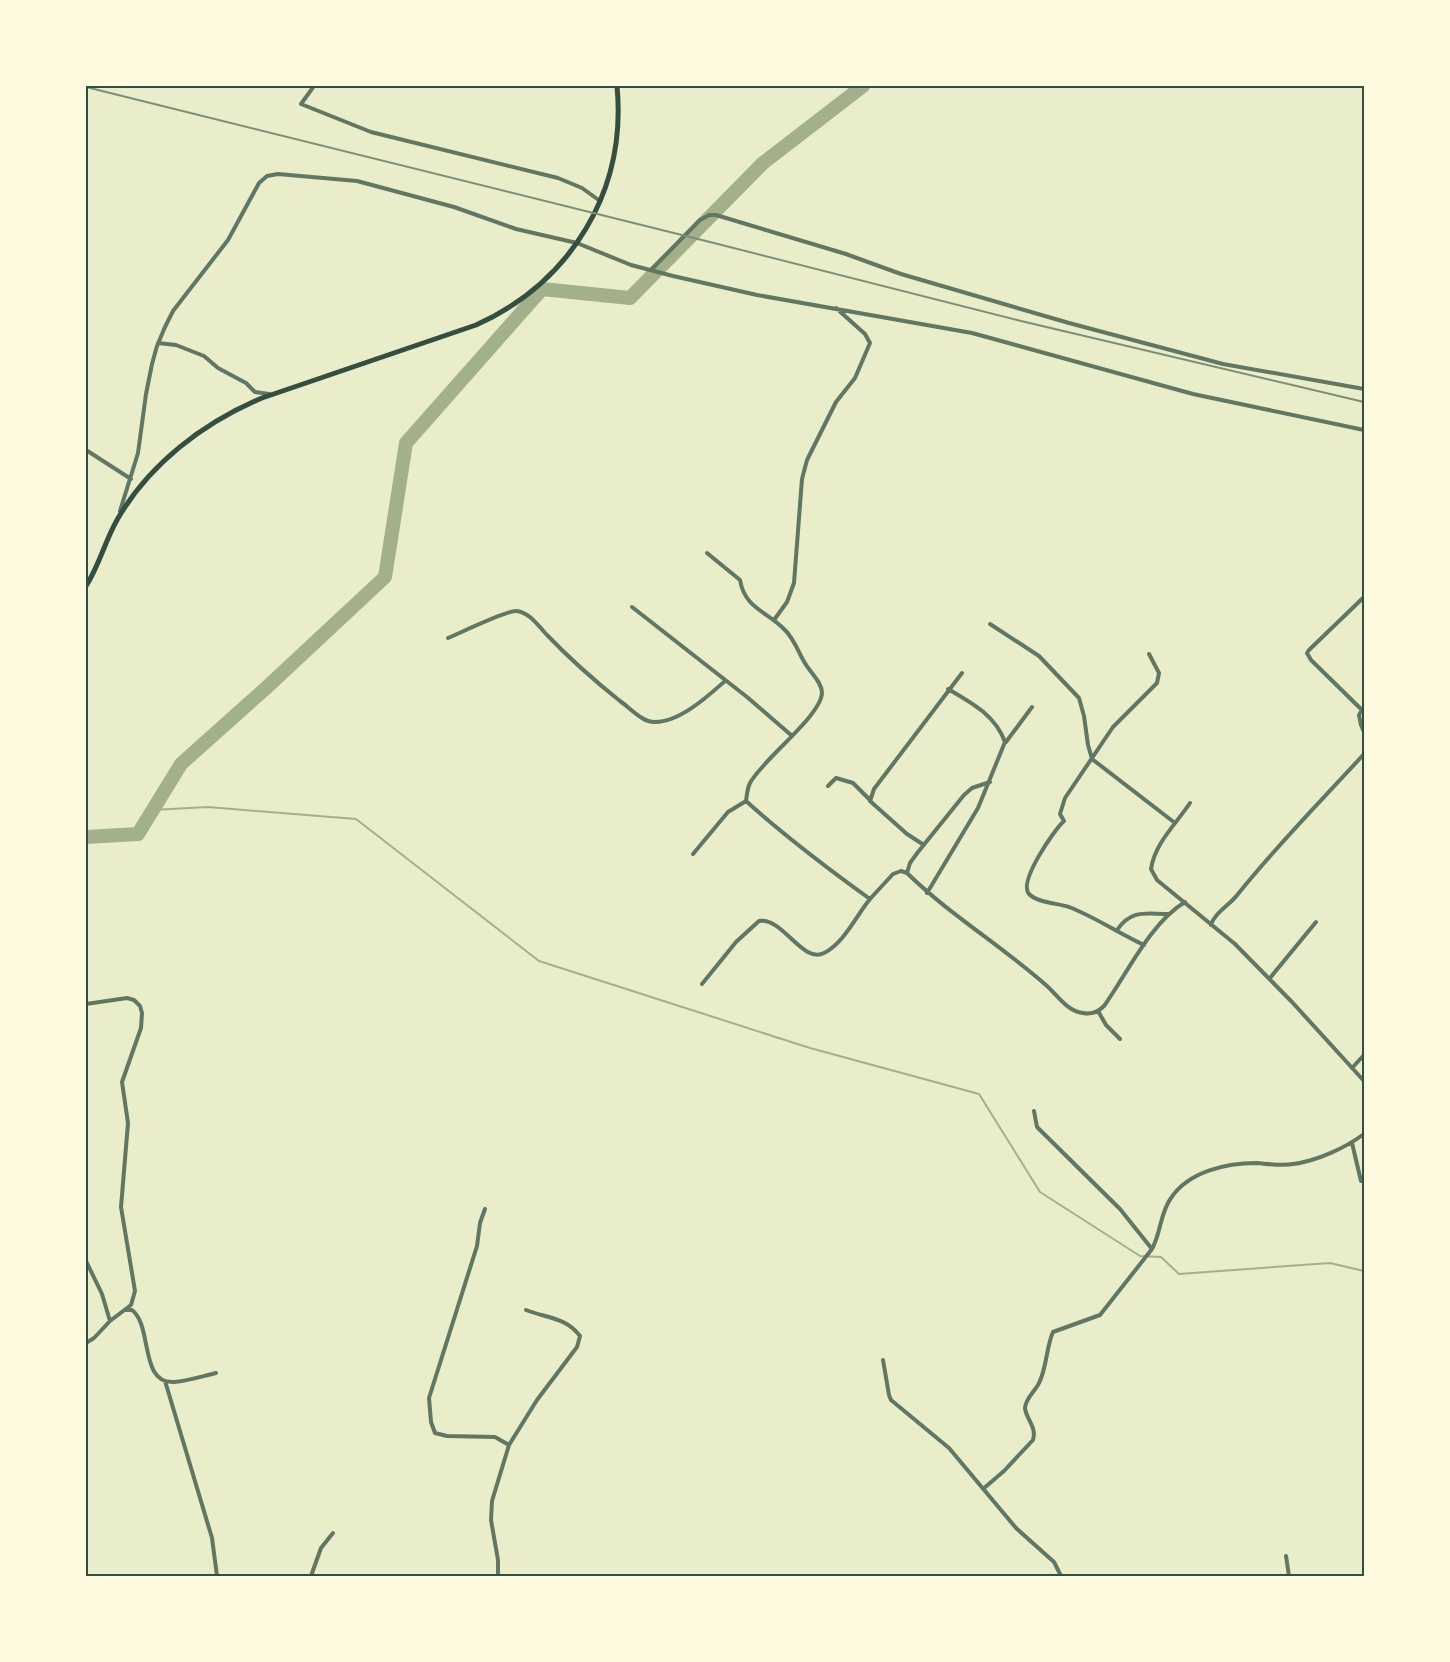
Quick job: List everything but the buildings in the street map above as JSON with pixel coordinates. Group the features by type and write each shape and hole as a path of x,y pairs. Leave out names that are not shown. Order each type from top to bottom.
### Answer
{"main road":[{"path":"86,586 117,520 150,476 188,440 231,412 272,395 490,319 517,303 541,284 563,262 577,243 600,201 615,150 618,119 617,86"}],"street":[{"path":"314,86 301,104 371,132 558,178 582,188 600,201"},
{"path":"117,520 138,453 146,393 158,343 173,310 228,240 259,183 267,176 278,174 357,180 454,207 516,229 577,243 631,265 651,270 757,295 972,333 1193,394 1365,430"},
{"path":"651,270 700,220 709,215 716,215 846,254 901,274 1070,323 1223,364 1365,389"},
{"path":"774,620 787,603 794,583 802,479 807,460 836,402 855,378 870,343 865,334 836,308"},
{"path":"158,343 176,345 204,356 218,368 246,383 255,392 272,395"},
{"path":"86,450 131,478"},
{"path":"693,854 728,812 746,801 751,782 806,720 819,703 822,694 815,676 802,660 795,640 774,620 749,602 742,593 740,580 707,553"},
{"path":"1365,597 1307,653 1311,660 1363,708 1360,719 1365,732"},
{"path":"633,607 791,735"},
{"path":"448,638 504,613 515,611 522,613 533,620 548,637 610,692 643,719 654,722 667,720 685,711 725,681"},
{"path":"990,624 1039,656 1079,698 1092,759 1175,823"},
{"path":"1144,945 1069,907 1038,899 1028,893 1027,888 1037,860 1056,828 1064,821 1060,814 1065,798 1113,727 1159,678 1159,673 1149,654"},
{"path":"870,801 874,789 962,673"},
{"path":"948,689 984,711 998,727 1005,742"},
{"path":"927,892 978,808 1005,742 1032,707"},
{"path":"1211,925 1214,918 1237,896 1268,857 1365,754"},
{"path":"828,786 836,778 853,783 870,801 924,845"},
{"path":"907,873 910,863 964,795 972,788 990,782"},
{"path":"746,801 786,837 870,899"},
{"path":"1190,802 1152,860 1151,869 1157,880 1235,944 1270,978 1365,1081"},
{"path":"702,984 736,942 759,921 770,922 805,950 817,955 823,954 839,941 870,899 893,874 901,871 907,873 927,892 1023,966 1072,1009 1083,1013 1098,1011 1114,992 1144,945 1168,914 1185,902"},
{"path":"1117,930 1129,917 1137,914 1168,914"},
{"path":"1270,978 1316,922"},
{"path":"86,1004 127,998 134,1000 140,1006 142,1013 141,1028 122,1082 128,1123 121,1207 135,1291 134,1299 126,1310 86,1343"},
{"path":"1098,1011 1106,1025 1120,1039"},
{"path":"1352,1068 1365,1054"},
{"path":"1034,1111 1037,1127 1120,1209 1152,1249"},
{"path":"982,1489 1004,1471 1033,1440 1035,1434 1025,1409 1040,1381 1053,1332 1100,1315 1152,1249 1158,1239 1161,1218 1170,1198 1180,1186 1190,1179 1228,1164 1291,1165 1305,1162 1352,1143 1365,1134"},
{"path":"1352,1143 1361,1181"},
{"path":"485,1209 480,1223 477,1246 429,1398 431,1422 435,1433 447,1436 495,1437 510,1445"},
{"path":"86,1261 102,1294 110,1321"},
{"path":"126,1310 132,1310 140,1318 151,1366 158,1377 173,1382 216,1373"},
{"path":"498,1576 498,1560 491,1520 492,1501 510,1445 537,1400 577,1347 579,1336 575,1329 562,1320 526,1310"},
{"path":"883,1360 891,1400 949,1448 1016,1528 1054,1562 1061,1576"},
{"path":"165,1381 212,1538 218,1576"},
{"path":"311,1576 321,1548 333,1533"},
{"path":"1286,1556 1290,1576"}],"waterway":[{"path":"86,837 138,834 181,764 385,577 406,443 542,289 630,298 763,163 863,86"},
{"path":"153,810 208,807 356,819 539,961 810,1048 979,1094 1040,1192 1140,1256 1161,1257 1179,1274 1330,1263 1364,1271"}],"railway":[{"path":"86,87 1021,321 1364,402"}]}
